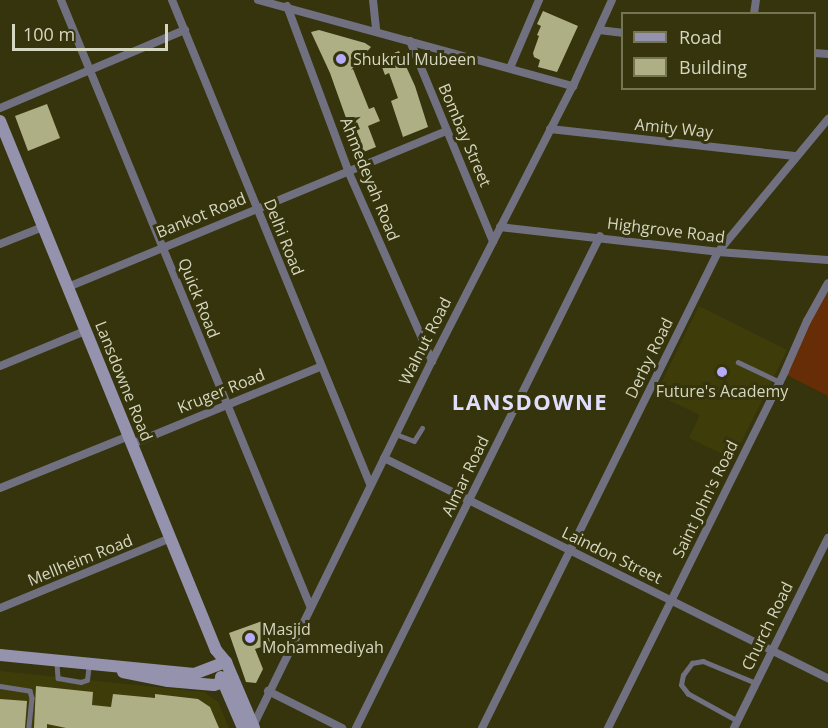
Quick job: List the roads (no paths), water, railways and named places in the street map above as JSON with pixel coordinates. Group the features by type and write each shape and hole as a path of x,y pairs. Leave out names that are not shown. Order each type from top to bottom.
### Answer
{"street":[{"name":"Quick Road","path":"61,0 310,606"},
{"name":"Delhi Road","path":"172,0 370,484"},
{"path":"258,0 376,30 573,86"},
{"path":"373,0 376,30"},
{"path":"510,68 539,0"},
{"name":"Walnut Road","path":"250,727 370,484 573,86 612,0"},
{"name":"Ahmedeyah Road","path":"286,6 349,174 432,361"},
{"path":"0,108 185,30"},
{"path":"599,30 621,33"},
{"name":"Bombay Street","path":"410,41 493,241"},
{"name":"Derby Road","path":"482,728 718,252 795,156 828,119"},
{"name":"Lansdowne Road","path":"0,121 220,660 250,727"},
{"name":"Amity Way","path":"550,129 795,156"},
{"name":"Bankot Road","path":"68,287 257,209 349,174 446,131"},
{"path":"0,244 43,226"},
{"name":"Highgrove Road","path":"500,227 600,236 718,252 828,260"},
{"name":"Almar Road","path":"356,728 600,236"},
{"name":"Saint John's Road","path":"608,728 780,382 807,321 828,283"},
{"path":"0,366 86,331"},
{"name":"Kruger Road","path":"0,488 227,405 322,366"},
{"name":"Laindon Street","path":"384,458 828,678"},
{"name":"Mellheim Road","path":"0,608 171,538"},
{"name":"Church Road","path":"735,724 828,538"},
{"path":"0,655 194,674 220,660"},
{"path":"94,663 168,681 214,686 229,681"},
{"name":"Lansdowne Road","path":"229,681 243,702 250,727"},
{"path":"243,702 256,702 267,693 342,728"}],"lane":[{"path":"738,362 780,382"},
{"path":"396,434 414,441 422,428"},
{"path":"57,660 58,678 81,682 87,680 94,663"},
{"path":"735,724 688,694 681,685 683,675 693,663 703,661 756,683"},
{"path":"0,686 30,691 32,698 29,728"}],"place":[{"name":"Shukrul Mubeen","path":"341,59"},
{"name":"Future's Academy","path":"722,372"},
{"name":"Masjid Mohammediyah","path":"250,638"}],"district":[{"name":"LANSDOWNE","path":"530,402"}]}
